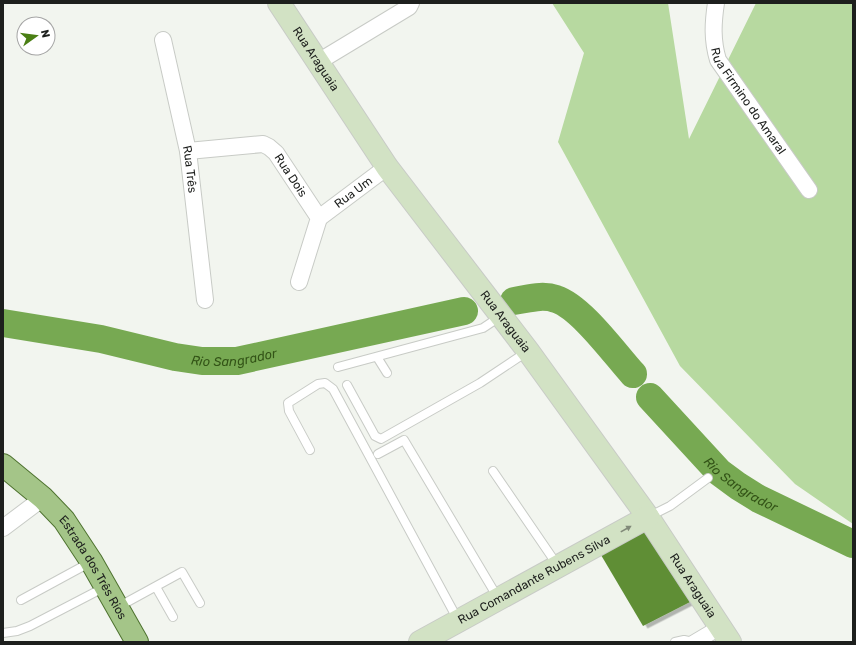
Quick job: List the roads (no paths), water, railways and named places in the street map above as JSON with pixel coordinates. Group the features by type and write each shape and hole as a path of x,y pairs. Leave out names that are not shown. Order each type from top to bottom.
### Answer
{"main road":[{"name":"Estrada dos Três Rios","path":"3,465 43,498 64,520 92,561 137,642"}],"street":[{"name":"Rua Araguaia","path":"279,3 387,167 503,315 648,517 724,632"},
{"path":"318,62 402,11 411,3"},
{"name":"Rua Firmino do Amaral","path":"716,3 712,31 718,60 809,190"},
{"name":"Rua Três","path":"163,40 188,151 205,300"},
{"name":"Rua Dois","path":"188,151 254,144 269,147 276,153 319,218"},
{"name":"Rua Um","path":"319,218 387,167"},
{"path":"299,282 319,218"},
{"path":"3,528 43,498"},
{"name":"Rua Comandante Rubens Silva","path":"420,642 648,517"}],"lane":[{"path":"338,367 483,328 503,315"},
{"path":"347,384 375,436 380,440 480,382 528,350"},
{"path":"378,356 387,373"},
{"path":"310,450 289,411 288,403 318,384 325,383 333,389 459,621"},
{"path":"378,454 404,440 498,599"},
{"path":"493,471 558,566"},
{"path":"648,517 670,506 708,478"},
{"path":"21,600 92,561"},
{"path":"118,608 182,572 200,603"},
{"path":"3,633 17,631 30,626 106,586"},
{"path":"156,587 173,617"},
{"path":"675,642 691,641 724,632"},
{"path":"702,642 724,632"}],"waterway":[{"name":"Rio Sangrador","path":"514,301 535,297 546,297 556,299 566,304 576,311 597,332 633,374"},
{"name":"Rio Sangrador","path":"3,323 101,339 175,357 202,361 237,361 464,311"},
{"name":"Rio Sangrador","path":"650,397 719,472 738,486 759,499 853,544"}]}
